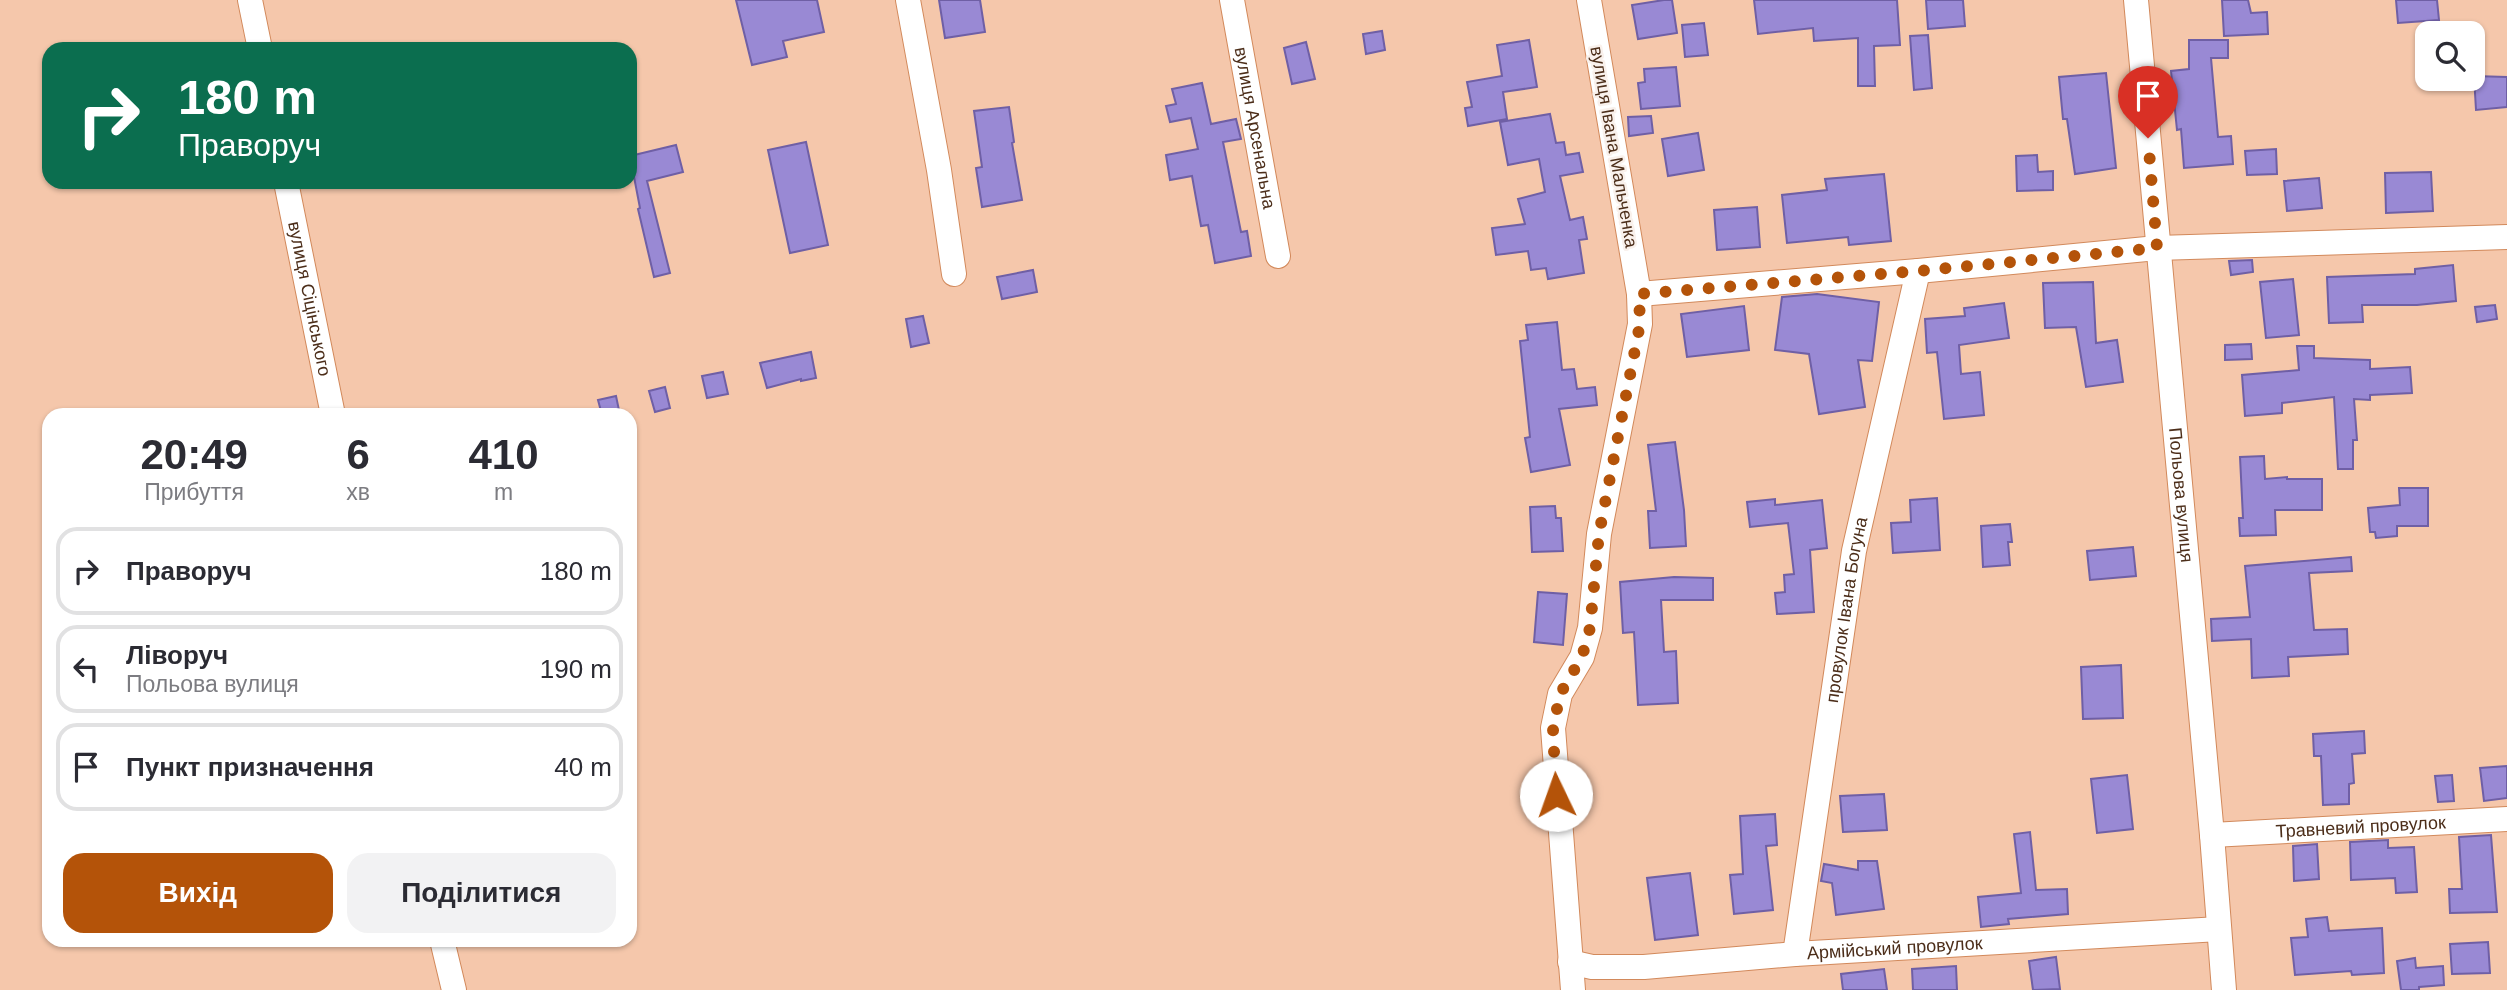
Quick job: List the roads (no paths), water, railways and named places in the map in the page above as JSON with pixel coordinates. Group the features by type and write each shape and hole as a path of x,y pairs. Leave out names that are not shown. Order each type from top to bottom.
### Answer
{"street":[{"path":"250,0 259,42"},
{"path":"908,0 939,170 954,274"},
{"name":"вулиця Арсенальна","path":"1233,0 1278,256"},
{"name":"вулиця Івана Мальченка","path":"1573,990 1553,729 1560,694 1582,657 1590,628 1599,534 1640,324 1639,294 1588,0"},
{"name":"Польова вулиця","path":"2136,0 2224,990"},
{"name":"вулиця Сіцінського","path":"287,189 332,408"},
{"path":"1639,294 2157,248 2507,237"},
{"name":"провулок Івана Богуна","path":"1795,954 1854,551 1918,271"},
{"name":"Травневий провулок","path":"2212,835 2507,819"},
{"name":"Армійський провулок","path":"1570,962 1615,968 1795,954 2219,929"},
{"path":"444,947 454,990"}]}
